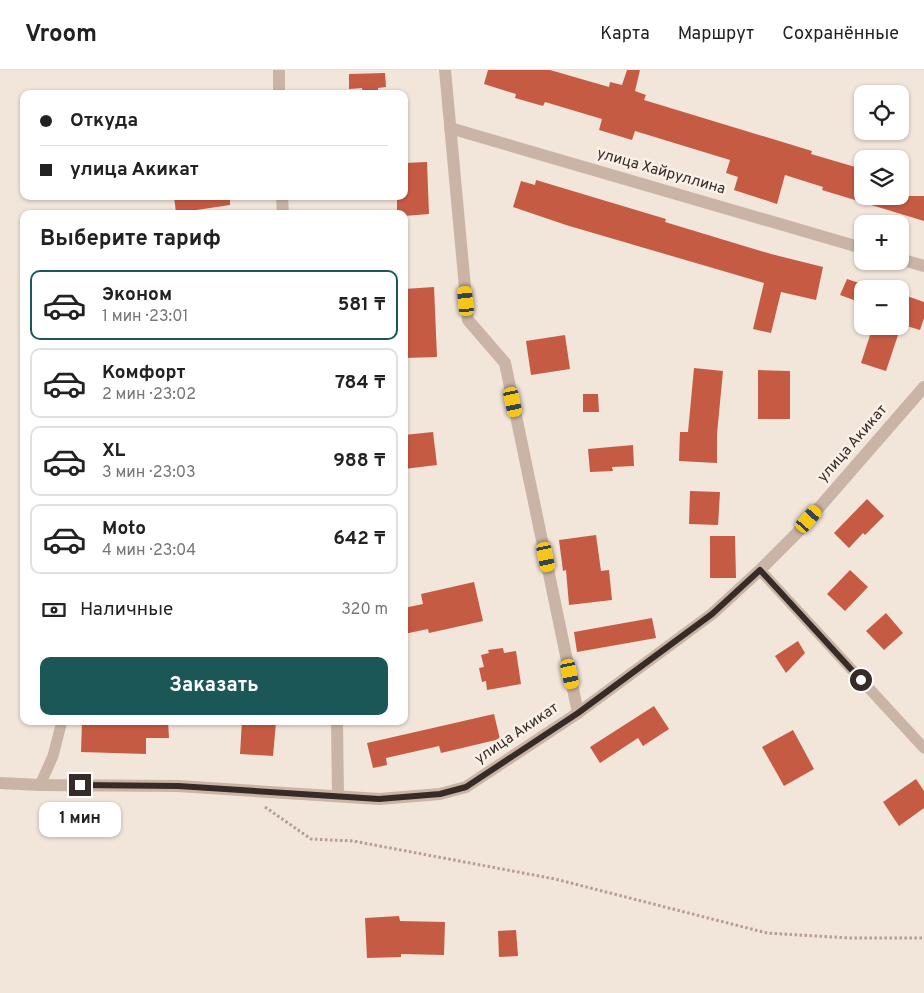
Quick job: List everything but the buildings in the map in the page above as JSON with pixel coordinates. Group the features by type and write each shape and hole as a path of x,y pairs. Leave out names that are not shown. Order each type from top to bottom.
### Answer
{"street":[{"path":"279,70 279,90"},
{"path":"445,70 468,320 505,362 578,713"},
{"name":"улица Хайруллина","path":"450,128 854,246"},
{"path":"909,262 924,266"},
{"name":"улица Акикат","path":"0,783 178,786 379,799 440,794 466,787 578,713 712,614 797,533 924,387"},
{"path":"337,725 338,796"}],"lane":[{"path":"760,570 924,748"},
{"path":"40,785 53,756 61,725"}],"path":[{"path":"264,806 311,838 353,841 556,879 767,933 849,938 924,938"}],"route":[{"path":"80,785 178,786 379,799 440,794 466,787 578,713 712,614 760,570 861,680"}]}
